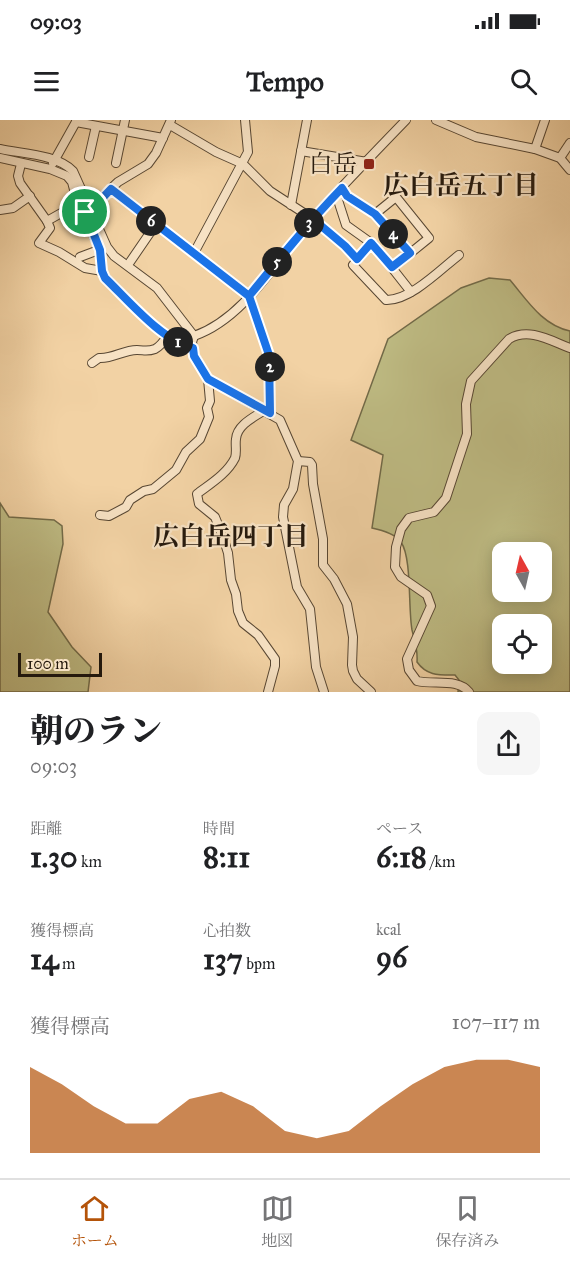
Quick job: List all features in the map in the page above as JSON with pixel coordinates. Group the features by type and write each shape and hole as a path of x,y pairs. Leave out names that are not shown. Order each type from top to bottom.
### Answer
{"street":[{"path":"116,164 125,120"},
{"path":"194,253 248,152 245,120"},
{"path":"291,205 307,120"},
{"path":"194,336 204,333 240,308 313,219 406,120"},
{"path":"436,120 476,137 535,149 560,158 570,170"},
{"path":"535,149 544,120"},
{"path":"50,169 76,121 163,138"},
{"path":"87,212 118,182 148,164 170,123 216,152 243,164 270,191 313,219 357,259"},
{"path":"89,157 96,126"},
{"path":"560,158 570,143"},
{"path":"0,149 66,163 74,171 87,212 103,248 102,271 105,278 168,335 184,346 193,348"},
{"path":"301,151 367,162"},
{"path":"0,158 60,171 72,182 79,203 87,212"},
{"path":"21,164 18,176 20,183 50,228 39,243 85,268 102,271"},
{"path":"111,189 249,296 269,355 267,411"},
{"path":"339,191 375,214 410,253"},
{"path":"339,191 346,225 371,243 411,292"},
{"path":"0,210 13,208 30,196"},
{"path":"375,214 396,197 429,238 392,267"},
{"path":"47,221 79,203"},
{"path":"130,262 156,224"},
{"path":"371,243 353,265 386,300 393,301 411,292 459,255"},
{"path":"80,257 103,248"},
{"path":"100,515 109,516 126,507 130,500 144,491 153,489 176,470 186,452 200,439 209,417 207,408 210,401 208,379 194,356 194,336 157,288 103,248"},
{"path":"469,692 459,684 417,681 409,670 408,659 431,606 427,595 397,573 396,547 404,522 409,518 434,512 446,498 467,434 466,404 471,381 509,339 524,334 535,335 570,348"},
{"path":"92,363 99,358 108,359 128,351 147,352 160,346 168,335"},
{"path":"208,379 280,420 298,460 293,489 284,505 284,517 297,587 310,609 316,668 324,692"},
{"path":"267,411 243,424 236,436 235,457 217,479 197,494 197,499 205,511 215,517 223,537 238,611 243,623 258,635 275,659 268,692"},
{"path":"298,460 310,462 312,465 313,484 323,538 323,565 334,579 347,604 353,637 352,665 357,679 371,692"}],"shaded area":[{"path":"489,278 510,280 543,318 570,331 570,692 458,692 459,680 455,675 434,674 425,670 417,662 417,649 411,621 407,559 404,549 395,536 372,528 383,455 351,440 388,339 461,288"},
{"path":"0,503 9,517 54,520 62,526 63,544 48,612 72,647 91,667 88,692 0,692"}],"place":[{"name":"白岳","path":"369,164"}],"district":[{"name":"広白岳五丁目","path":"461,185"},
{"name":"広白岳四丁目","path":"231,536"}],"route":[{"path":"85,212 91,210 111,189 249,296 281,257 313,219 342,188 347,196 375,214 410,253 392,267 371,243 357,259 313,219 249,296 269,355 270,413 208,379 194,356 193,348 184,346 158,328 105,278 100,250 85,212"}]}
